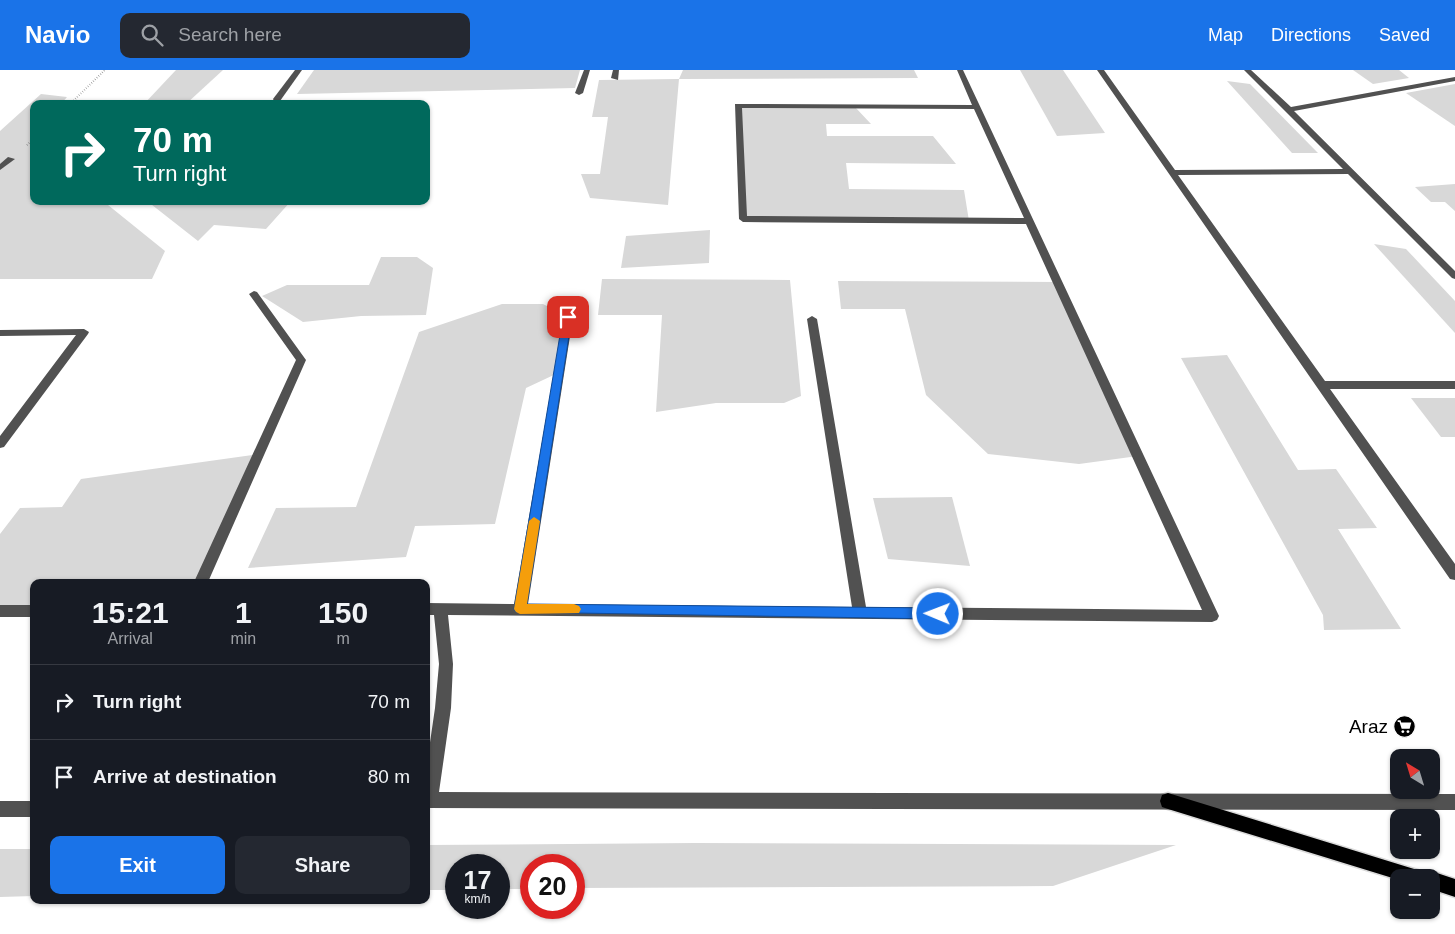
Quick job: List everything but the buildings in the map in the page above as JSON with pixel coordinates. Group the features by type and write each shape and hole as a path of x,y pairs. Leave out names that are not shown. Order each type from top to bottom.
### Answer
{"main road":[{"path":"1168,801 1391,869"},
{"path":"1440,883 1455,888"}],"street":[{"path":"277,99 299,70"},
{"path":"579,93 587,70"},
{"path":"430,788 443,708 446,664 433,609 1212,616 960,70"},
{"path":"1100,70 1455,575"},
{"path":"1247,70 1455,276"},
{"path":"1289,110 1455,79"},
{"path":"977,107 738,106 743,219 1030,221"},
{"path":"0,168 11,159"},
{"path":"1172,173 1350,170"},
{"path":"202,579 302,360 254,294"},
{"path":"520,609 568,317"},
{"path":"812,319 860,613"},
{"path":"0,333 84,332 0,444"},
{"path":"1322,385 1455,385"},
{"path":"0,611 30,611"},
{"path":"430,800 1455,802"},
{"path":"0,809 30,809"}],"path":[{"path":"74,100 105,70"}],"shaded area":[{"path":"176,70 223,70 190,100 148,100"},
{"path":"314,70 580,70 575,88 297,94"},
{"path":"683,70 914,70 918,78 679,79"},
{"path":"1020,70 1063,70 1105,133 1057,136"},
{"path":"1353,70 1399,70 1409,78 1373,84"},
{"path":"679,79 668,205 590,198 581,174 600,174 608,117 592,117 599,80"},
{"path":"1227,81 1250,84 1318,153 1292,153"},
{"path":"1455,84 1455,126 1406,93"},
{"path":"41,94 67,97 64,100 34,100"},
{"path":"30,104 30,205 108,205 165,251 152,279 0,279 0,131"},
{"path":"738,106 855,107 871,124 826,124 827,136 933,136 956,164 846,163 849,189 964,190 969,221 743,219"},
{"path":"1455,184 1455,211 1445,202 1431,202 1415,187"},
{"path":"152,205 287,205 266,229 214,225 198,241"},
{"path":"710,230 709,263 621,268 626,236"},
{"path":"1374,244 1406,249 1455,301 1455,333"},
{"path":"381,257 417,257 433,268 426,315 361,316 303,322 262,296 287,285 369,285"},
{"path":"602,279 790,280 801,396 784,403 716,403 656,412 662,315 598,315"},
{"path":"838,281 1058,282 1138,456 1079,464 988,454 926,395 905,309 841,309"},
{"path":"502,304 543,304 568,317 558,373 526,388 495,524 415,526 406,557 248,568 276,508 356,507 419,332"},
{"path":"1227,355 1298,470 1336,469 1377,528 1338,529 1401,629 1324,630 1323,615 1181,358"},
{"path":"1411,398 1455,398 1455,437 1441,437"},
{"path":"259,454 202,579 30,579 30,611 0,611 0,534 20,508 62,507 81,479"},
{"path":"952,497 970,566 888,559 873,498"},
{"path":"695,843 1176,845 1053,886 585,888 585,854 520,854 520,889 510,889 510,854 445,854 445,890 430,890 430,845"},
{"path":"0,849 30,849 30,896 0,897"}],"slow traffic":[{"path":"534,521 520,609 574,609"}],"place":[{"name":"Araz","path":"1404,726"}],"route":[{"path":"568,317 520,609 938,614"}]}
